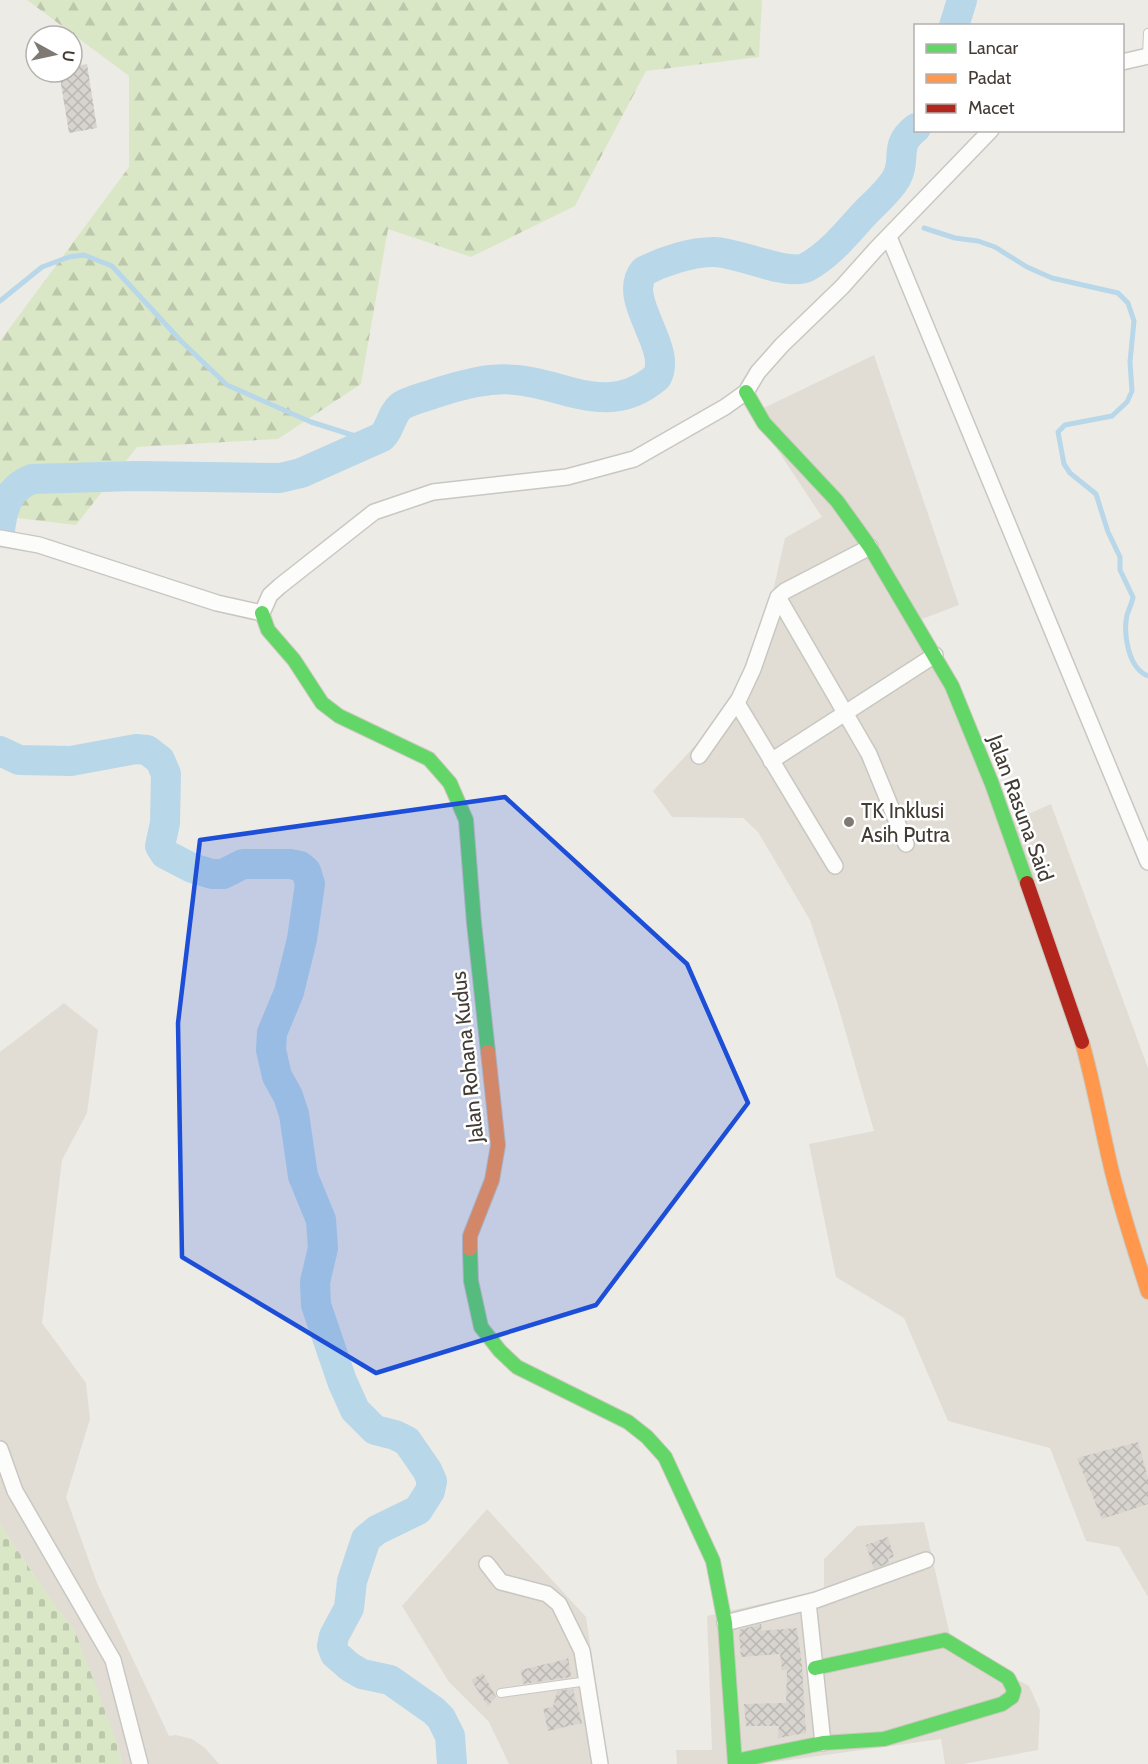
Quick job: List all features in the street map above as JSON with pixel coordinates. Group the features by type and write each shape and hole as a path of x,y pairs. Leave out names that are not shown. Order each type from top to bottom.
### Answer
{"street":[{"path":"1124,62 1147,56"},
{"path":"0,538 39,545 217,603 261,613 270,596 280,586 375,512 433,492 567,477 634,459 725,408 746,392 758,372 782,345 842,287 989,132"},
{"path":"889,237 1148,862"},
{"name":"Jalan Rasuna Said","path":"746,392 764,423 837,501 870,547 952,686 992,784 1079,1032 1094,1085 1117,1191 1148,1292"},
{"path":"699,756 736,703 753,669 778,597 785,591 870,547"},
{"path":"778,597 873,762 906,844"},
{"name":"Jalan Rohana Kudus","path":"261,613 268,630 294,660 322,703 339,716 429,759 450,783 466,820 474,923 498,1145 492,1180 470,1236 471,1281 481,1327 500,1351 517,1367 628,1422 647,1437 665,1457 713,1561 725,1623 735,1763"},
{"path":"771,761 935,655"},
{"path":"736,703 835,866"},
{"path":"0,1449 15,1491 113,1660 140,1764"},
{"path":"725,1623 808,1602 926,1560"},
{"path":"487,1564 501,1582 547,1594 560,1604 582,1651 600,1764"},
{"path":"808,1602 823,1743"},
{"path":"735,1763 823,1743 884,1739 1002,1704 1012,1697 1014,1690 1008,1678 945,1640 815,1668"}],"lane":[{"path":"1147,56 1148,33"},
{"path":"501,1693 588,1682"}],"highlighted area":[{"path":"505,797 687,964 748,1103 596,1305 376,1373 182,1257 178,1023 200,840"}],"shaded area":[{"path":"874,355 959,605 914,622 1008,823 1051,804 1148,1068 1148,1597 1119,1547 1086,1541 1050,1448 948,1421 904,1318 836,1277 809,1144 874,1131 837,1002 810,920 758,832 743,818 672,817 653,791 705,735 734,696 769,609 785,538 822,517 753,413"},
{"path":"64,1003 98,1030 87,1113 62,1160 42,1323 86,1383 90,1419 66,1497 97,1583 169,1736 176,1735 192,1739 205,1748 219,1764 122,1764 118,1746 35,1577 0,1524 0,1052"},
{"path":"487,1509 586,1617 608,1764 509,1764 489,1722 449,1682 402,1606"},
{"path":"924,1522 952,1644 1029,1686 1040,1710 1038,1750 963,1764 945,1764 941,1739 761,1764 677,1764 676,1750 712,1750 707,1616 824,1590 824,1559 857,1526"}],"green space":[{"path":"27,0 762,0 759,57 646,71 575,206 471,257 388,229 361,384 278,439 137,447 76,525 0,516 0,341 129,167 129,76 84,42 84,24 59,24"},
{"path":"0,1524 75,1631 118,1746 122,1764 0,1764"}],"building":[{"path":"87,64 97,128 69,133 61,84 84,84 84,65"},
{"path":"1138,1442 1148,1478 1148,1504 1102,1519 1077,1458"},
{"path":"888,1537 894,1557 888,1559 889,1563 874,1569 866,1545"},
{"path":"761,1624 762,1631 797,1628 802,1665 806,1733 778,1738 779,1726 746,1726 744,1704 786,1703 787,1670 782,1670 780,1654 741,1657 739,1630"},
{"path":"568,1656 571,1677 523,1684 521,1670 567,1659"},
{"path":"483,1673 496,1697 488,1706 471,1680"},
{"path":"573,1689 582,1723 548,1731 543,1709 553,1707 557,1691"}],"waterway":[{"path":"955,24 962,0"},
{"path":"0,530 8,499 18,487 32,479 136,476 280,478 301,473 382,437 401,406 465,385 507,379 535,383 588,396 605,397 622,395 639,389 657,377 660,365 654,338 639,295 639,282 644,271 678,258 714,252 788,269 807,267 832,249 891,186 900,170 905,141 914,130"},
{"path":"924,228 995,247 1027,267 1052,278 1118,293 1128,303 1134,321 1130,362 1132,391 1127,402 1112,416 1065,425 1058,432 1064,464 1070,473 1096,494 1108,532 1120,557 1120,570 1133,597 1126,623 1128,650 1136,666 1148,676"},
{"path":"0,301 42,267 69,257 84,255 112,266 182,342 227,385 311,422 371,441"},
{"path":"0,751 19,760 71,761 136,749 147,750 160,760 166,774 165,823 160,846 165,854 192,868 212,874 223,874 243,864 290,864 300,866 306,871 310,884 302,939 289,992 272,1033 271,1050 277,1076 288,1096 294,1114 303,1176 321,1220 323,1248 315,1282 316,1305 342,1381 355,1410 375,1430 407,1441 432,1481 430,1491 418,1510 377,1530 366,1539 352,1581 349,1608 334,1636 332,1646 335,1654 350,1667 362,1674 390,1680 434,1711 441,1718 450,1736 452,1764"}],"traffic: fast":[{"path":"746,392 764,423 837,501 870,547 952,686 992,784 1027,883"},
{"path":"262,613 268,630 294,660 322,703 339,716 429,759 450,783 466,820 488,1052"},
{"path":"470,1249 471,1281 481,1327 500,1351 517,1367 628,1422 647,1437 665,1457 713,1561 725,1623 735,1764"},
{"path":"735,1761 823,1743 884,1739 1002,1704 1012,1697 1014,1690 1008,1678 945,1640 815,1668"}],"traffic: slow":[{"path":"1082,1042 1117,1193 1148,1292"},
{"path":"470,1249 470,1236 492,1180 498,1145 488,1052"}],"traffic: jam":[{"path":"1027,883 1082,1042"}],"place":[{"name":"TK Inklusi Asih Putra","path":"849,822"}]}
